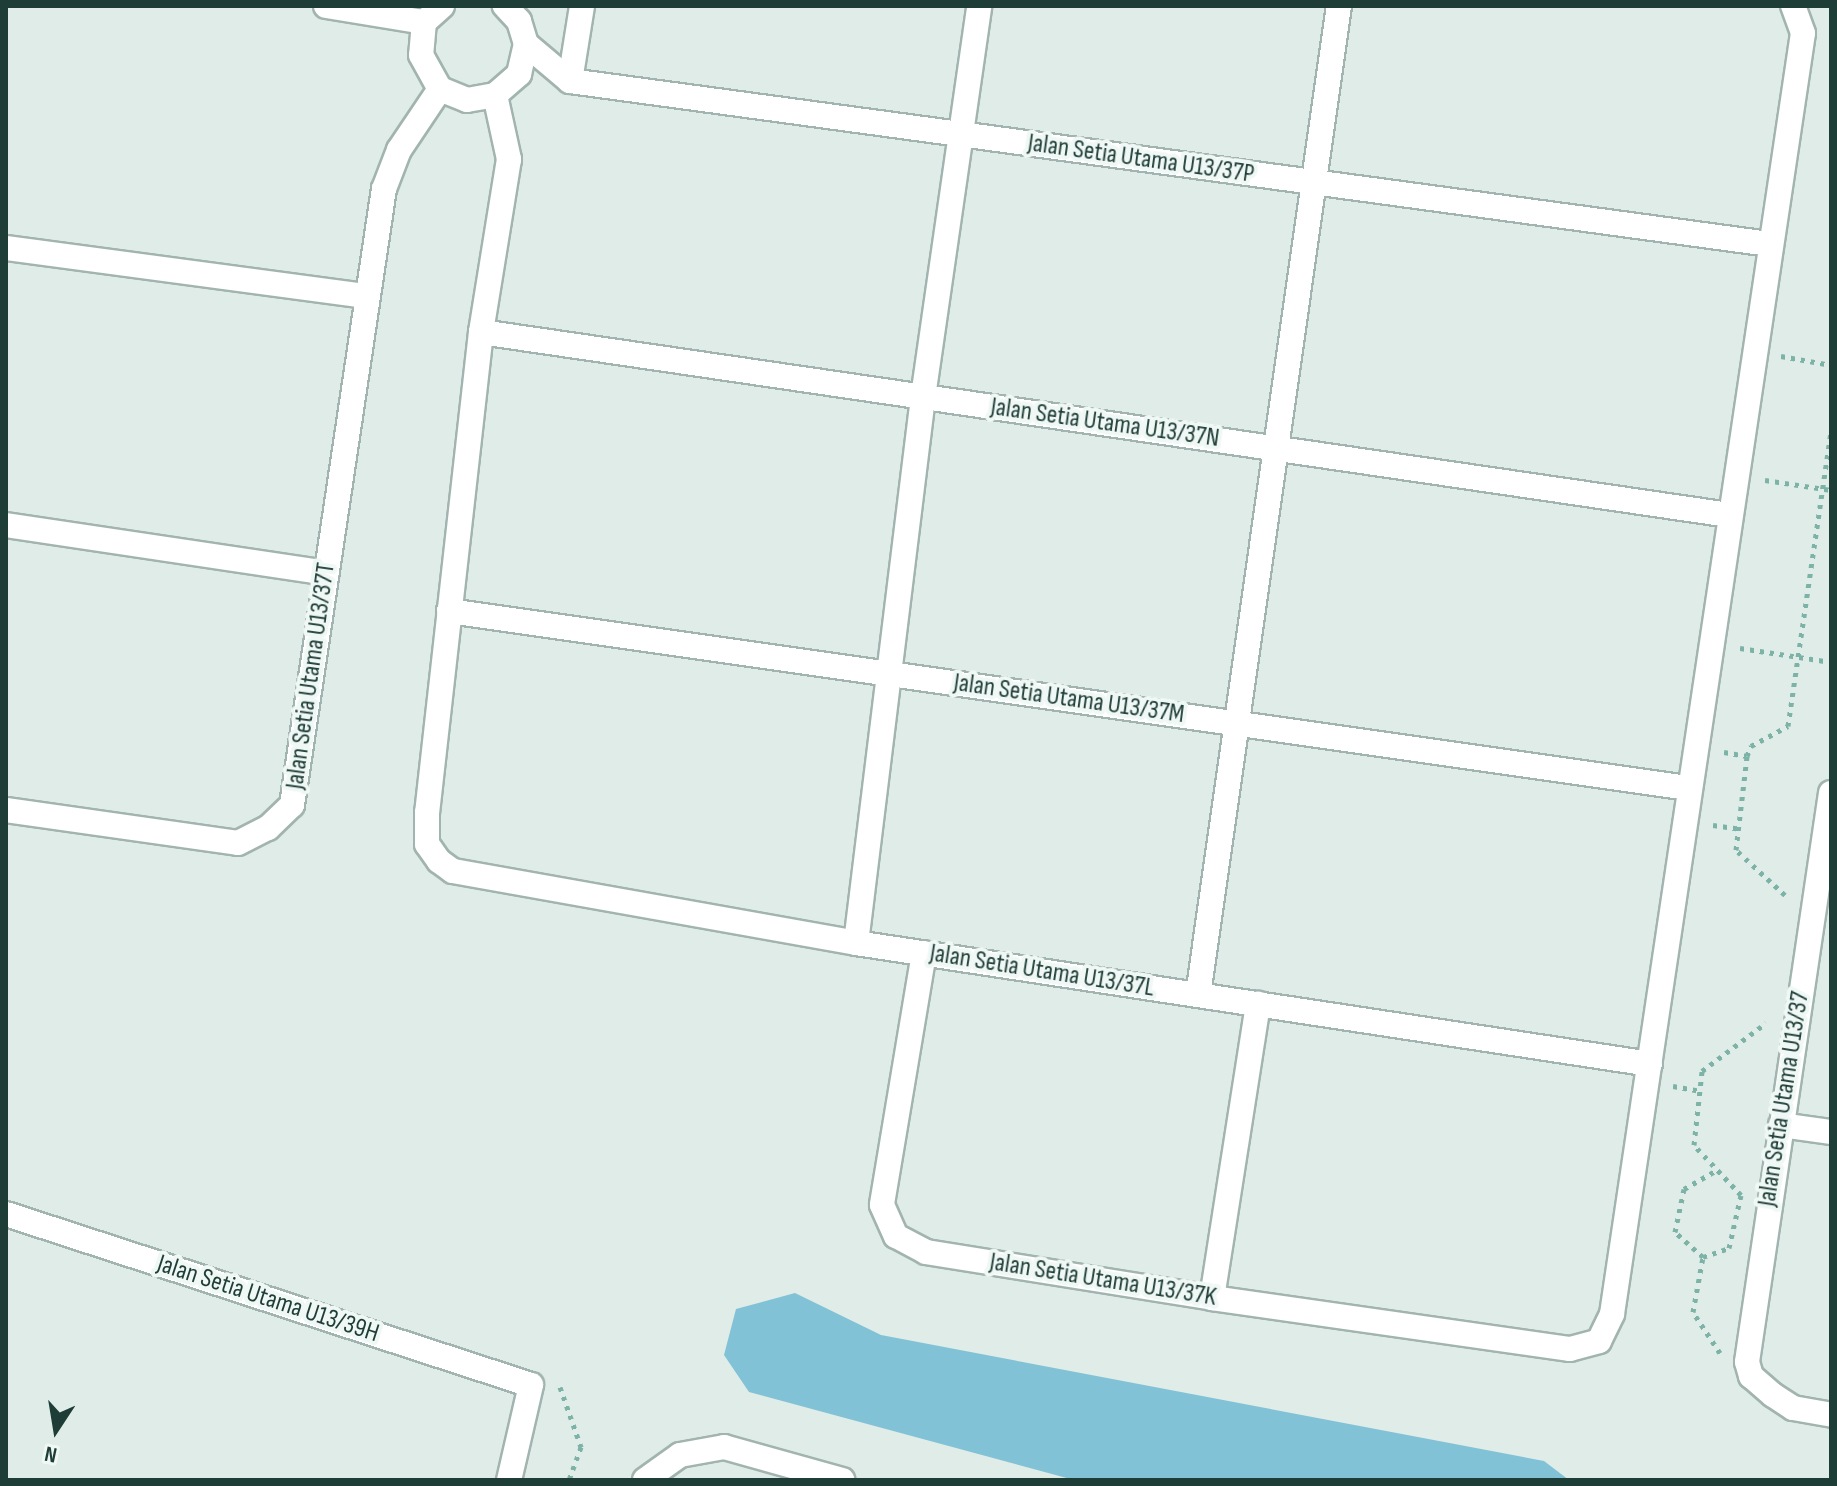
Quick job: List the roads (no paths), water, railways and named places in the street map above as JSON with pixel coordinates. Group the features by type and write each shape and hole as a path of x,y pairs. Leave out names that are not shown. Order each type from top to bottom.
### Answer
{"street":[{"path":"337,7 433,14 421,55 440,89 467,100 495,95 519,74 526,44 519,21 505,6"},
{"path":"570,81 582,6"},
{"path":"856,943 923,397 979,6"},
{"path":"1198,995 1339,6"},
{"path":"1650,1064 1688,788 1803,33 1793,6"},
{"path":"526,44 570,81"},
{"name":"Jalan Setia Utama U13/37P","path":"570,81 1769,244"},
{"name":"Jalan Setia Utama U13/37T","path":"6,810 238,843 268,828 292,805 301,768 364,296 384,189 399,150 440,89"},
{"path":"449,611 481,332 509,159 495,95"},
{"path":"6,248 364,296"},
{"name":"Jalan Setia Utama U13/37N","path":"481,332 1730,515"},
{"path":"6,525 326,573"},
{"name":"Jalan Setia Utama U13/37M","path":"449,611 1688,788"},
{"name":"Jalan Setia Utama U13/37L","path":"449,611 427,812 427,844 439,861 453,871 856,943 1650,1064"},
{"name":"Jalan Setia Utama U13/37","path":"1831,793 1826,848 1747,1346 1751,1376 1773,1395 1793,1408 1831,1415"},
{"name":"Jalan Setia Utama U13/37K","path":"924,953 882,1205 896,1236 926,1252 1212,1298 1570,1349 1599,1341 1612,1314 1650,1064"},
{"path":"1212,1298 1258,1004"},
{"path":"1781,1125 1831,1132"},
{"name":"Jalan Setia Utama U13/39H","path":"6,1214 531,1385 509,1480"},
{"path":"645,1480 680,1455 724,1447 842,1480"}],"water":[{"path":"795,1293 881,1335 1544,1461 1569,1480 1074,1480 749,1392 724,1355 736,1309"}]}
